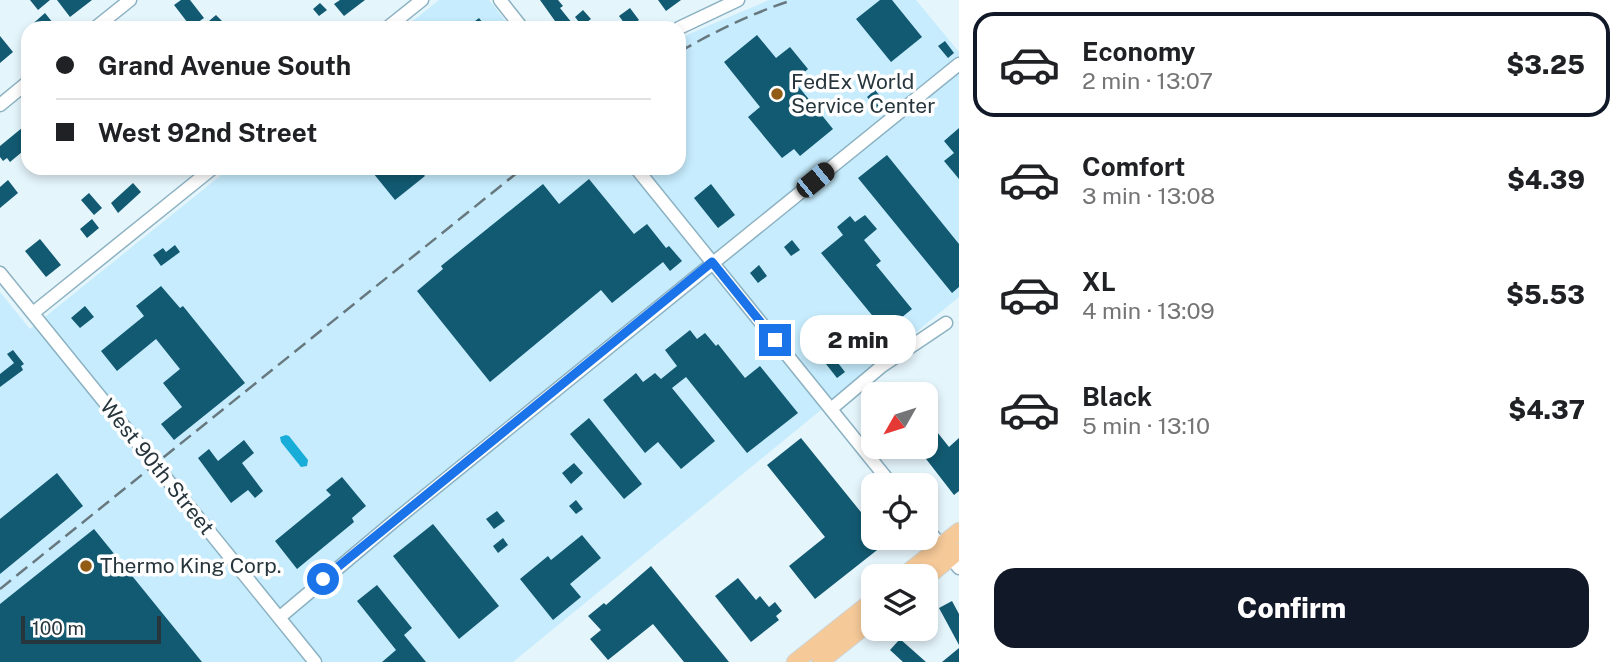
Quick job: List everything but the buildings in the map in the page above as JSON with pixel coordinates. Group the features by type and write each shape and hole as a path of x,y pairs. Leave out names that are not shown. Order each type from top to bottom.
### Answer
{"main road":[{"path":"938,568 952,556 959,531"},
{"path":"932,564 952,556"},
{"path":"795,662 861,610"},
{"path":"820,662 861,630"}],"street":[{"path":"104,21 130,0"},
{"path":"396,21 422,0"},
{"path":"500,0 516,21"},
{"path":"686,26 738,0"},
{"path":"280,617 712,262 959,64"},
{"path":"0,105 21,88"},
{"path":"33,313 204,175"},
{"path":"642,175 882,473"},
{"name":"West 90th Street","path":"0,273 315,662"},
{"path":"831,409 882,366 946,323"},
{"path":"938,540 952,556"}],"shaded area":[{"path":"439,0 489,0 506,21 413,21"},
{"path":"769,0 916,0 959,52 959,297 513,662 0,662 0,292 30,329 221,175 686,175 686,36"}],"water":[{"path":"286,435 308,460 307,466 301,467 281,442 280,437"}],"railway":[{"path":"686,48 734,23 793,0"},
{"path":"0,589 514,175"}],"place":[{"name":"FedEx World Service Center","path":"777,94"},
{"name":"Thermo King Corp.","path":"86,566"}],"route":[{"path":"323,579 712,262 775,340"}]}
